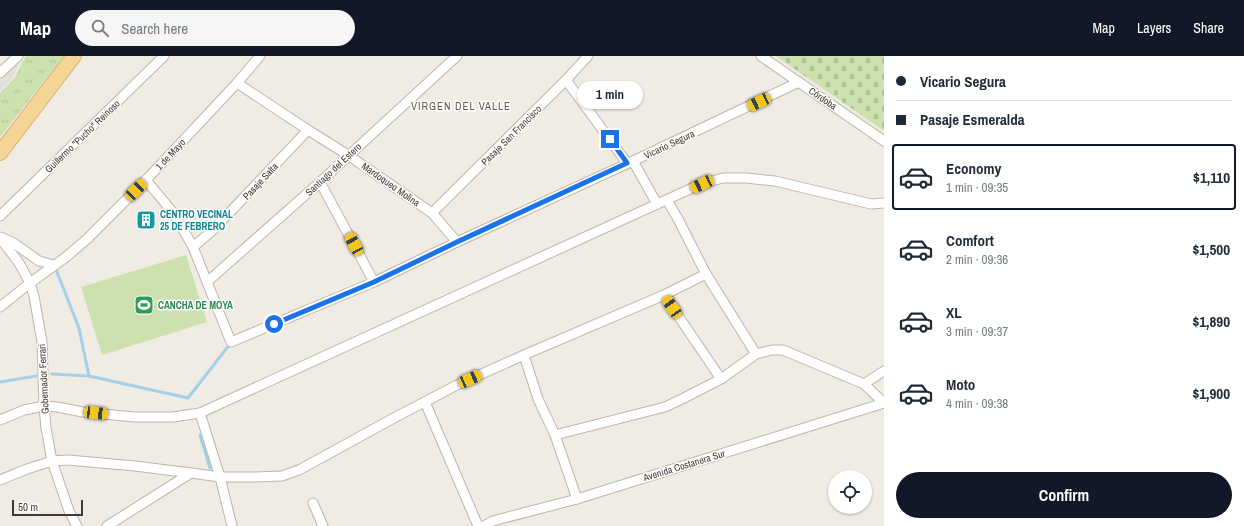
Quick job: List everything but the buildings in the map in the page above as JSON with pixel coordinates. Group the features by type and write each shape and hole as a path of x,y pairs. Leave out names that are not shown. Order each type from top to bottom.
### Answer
{"main road":[{"path":"2,150 74,56"}],"street":[{"path":"0,73 18,56"},
{"name":"Guillermo \"Pucho\" Reinoso","path":"0,216 164,56"},
{"name":"1 de Mayo","path":"0,307 66,257 87,239 146,180 237,83 260,56"},
{"name":"Santiago del Estero","path":"207,282 320,182 456,56"},
{"name":"Pasaje San Francisco","path":"432,213 566,80 588,56"},
{"name":"Córdoba","path":"761,56 884,141"},
{"path":"566,80 630,162 658,204"},
{"name":"Vicario Segura","path":"207,282 231,342 374,282 799,82"},
{"name":"Mardoqueo Molina","path":"237,83 348,155 432,213 457,242"},
{"name":"Pasaje Salta","path":"193,247 213,230 308,130"},
{"path":"0,420 24,410 44,406 83,412 134,417 173,418 200,413 702,184 723,178 746,178 775,181 872,204 884,203"},
{"path":"146,180 175,215 193,247 207,282"},
{"path":"320,182 374,282"},
{"path":"667,200 706,274 756,354"},
{"name":"Gobernador Ferrari","path":"0,237 12,242 39,261 54,266"},
{"name":"Gobernador Ferrari","path":"0,237 19,263 30,283 34,296 42,342 44,406 52,462 69,511 77,526"},
{"path":"0,480 27,469 52,462 68,460 135,466 220,477 282,476 298,470 457,385 664,295 706,274"},
{"path":"664,295 721,379"},
{"path":"555,435 665,407 682,400 721,379 756,354 772,350 783,350 864,384 884,403"},
{"path":"524,355 538,398 555,435 577,498"},
{"path":"864,384 884,371"},
{"path":"425,402 478,526"},
{"name":"Avenida Costanera Sur","path":"484,526 493,521 577,498 884,403"},
{"path":"200,413 220,477 232,526"},
{"path":"107,526 191,473"},
{"path":"314,503 323,526"}],"green space":[{"path":"26,56 64,56 0,137 0,93 15,77"},
{"path":"776,56 884,56 884,131"},
{"name":"CANCHA DE MOYA","path":"186,255 207,322 102,355 81,287"}],"shaded area":[{"path":"20,61 13,77 0,91 0,80"}],"waterway":[{"path":"55,267 79,328 89,376"},
{"path":"52,374 89,376 188,398 230,344"},
{"path":"0,382 36,376"},
{"path":"200,435 210,468"}],"place":[{"name":"CENTRO VECINAL 25 DE FEBRERO","path":"146,220"},
{"name":"CANCHA DE MOYA","path":"144,305"}],"district":[{"name":"VIRGEN DEL VALLE","path":"461,106"}],"route":[{"path":"274,324 374,282 627,163 610,139"}]}
